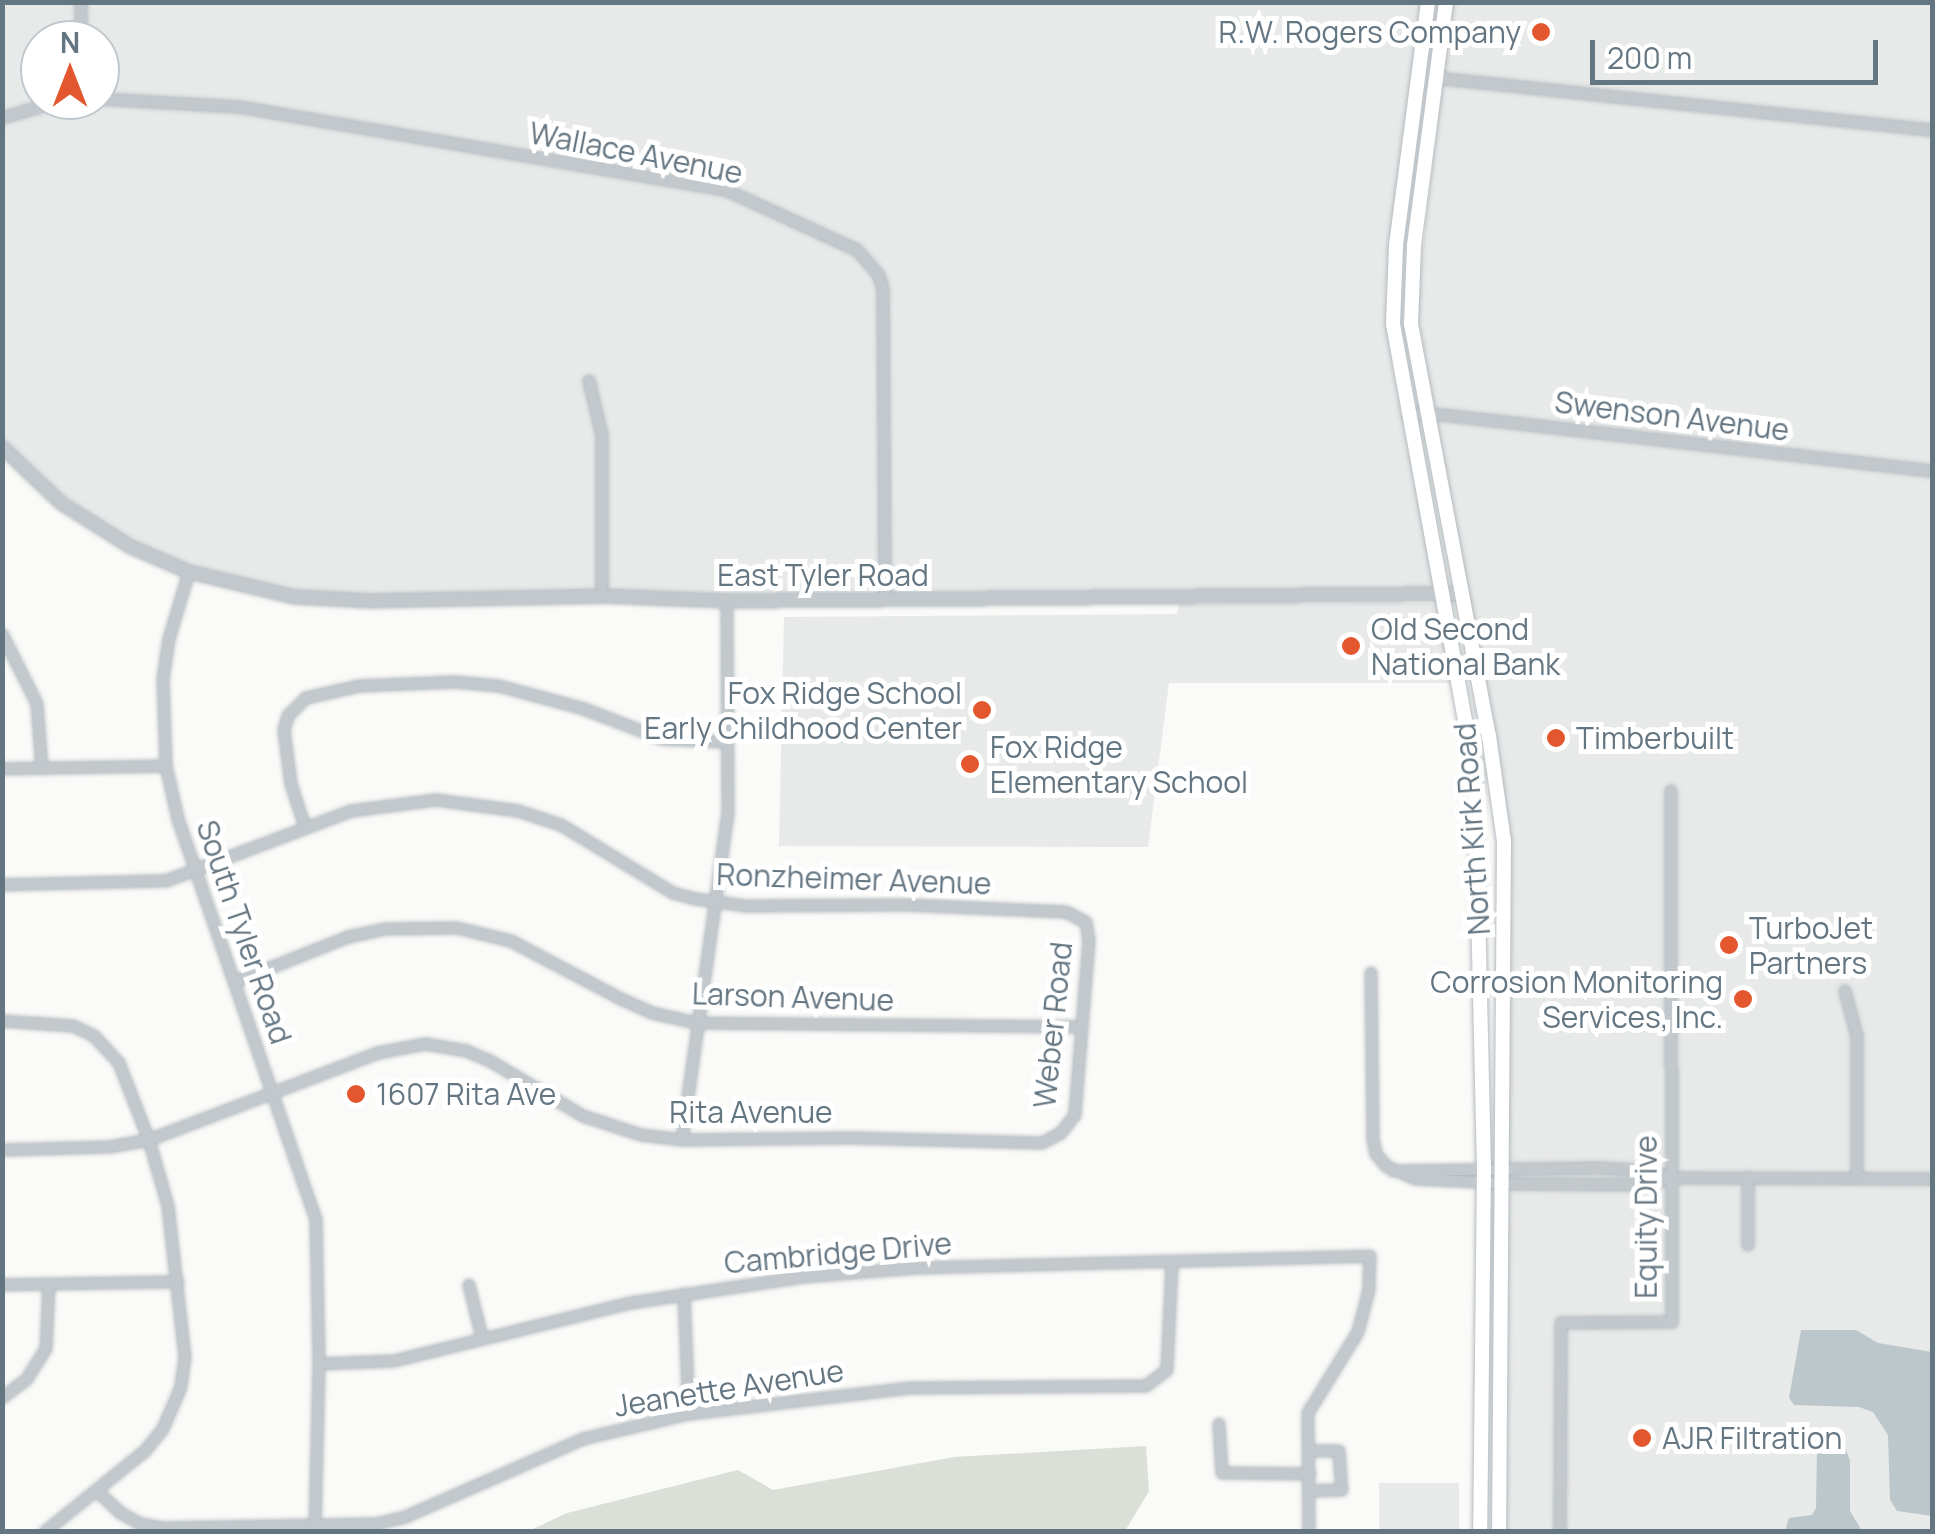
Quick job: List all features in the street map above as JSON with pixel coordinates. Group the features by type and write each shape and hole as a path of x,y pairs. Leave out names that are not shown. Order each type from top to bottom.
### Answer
{"main road":[{"name":"North Kirk Road","path":"1428,2 1392,296 1395,351 1476,789 1484,1174 1480,1532"},
{"name":"North Kirk Road","path":"1446,2 1410,296 1425,413 1489,736 1504,842 1499,1532"}],"street":[{"path":"1436,78 1932,130"},
{"name":"Wallace Avenue","path":"120,100 239,107 728,191 857,250 879,275 883,290 885,600"},
{"path":"589,381 602,435 602,596"},
{"name":"Swenson Avenue","path":"1407,416 1425,413 1932,470"},
{"path":"2,447 85,520 132,547 189,572"},
{"name":"East Tyler Road","path":"189,572 295,596 351,600 602,596 727,601 1460,594"},
{"name":"South Tyler Road","path":"189,572 169,638 163,678 166,766 196,872 316,1219 319,1364 315,1528"},
{"path":"682,1140 728,814 727,601"},
{"path":"2,634 37,704 42,769"},
{"path":"305,827 291,784 284,730 288,716 306,698 359,686 456,682 499,686 555,700 662,738 727,742"},
{"path":"2,770 166,766"},
{"name":"Equity Drive","path":"1560,1532 1561,1323 1672,1322 1671,791"},
{"name":"Ronzheimer Avenue","path":"2,886 153,883 196,872 305,827 396,802 478,803 561,825 673,893 714,902 924,905 1066,912 1079,919"},
{"name":"Weber Road","path":"1056,1136 1075,1116 1089,940 1086,922 1079,919"},
{"name":"Larson Avenue","path":"234,982 348,938 386,929 457,928 511,941 652,1013 696,1023 1080,1027"},
{"path":"1371,974 1373,1139 1376,1154 1394,1171 1651,1185 1670,1178"},
{"path":"1845,991 1858,1036 1858,1176"},
{"path":"2,1021 55,1021 94,1036 126,1076 168,1206 185,1357 174,1410 145,1450 45,1532"},
{"name":"Rita Avenue","path":"2,1150 111,1148 148,1140 378,1053 443,1046 490,1061 558,1103 608,1126 682,1140 852,1138 1042,1143 1056,1136"},
{"path":"1501,1175 1649,1171 1670,1178 1932,1178"},
{"path":"1748,1177 1748,1245"},
{"name":"Cambridge Drive","path":"319,1364 394,1361 684,1294 900,1268 1370,1256 1369,1290 1358,1332 1308,1413 1309,1452"},
{"name":"Jeanette Avenue","path":"96,1490 140,1524 164,1528 376,1524 403,1518 583,1439 689,1414 911,1388 1146,1386 1166,1370 1172,1262"},
{"path":"2,1285 178,1282"},
{"path":"2,1398 27,1379 46,1349 49,1284"},
{"path":"470,1285 482,1338"},
{"path":"684,1294 689,1414"},
{"path":"1219,1424 1222,1474 1310,1474"},
{"path":"1309,1532 1309,1452 1339,1451 1342,1490 1310,1491"}],"shaded area":[{"path":"2,3 1423,3 1386,298 1393,371 1436,592 374,597 287,589 191,567 136,545 49,486 3,440"},
{"path":"1452,3 1932,3 1932,466 1430,409 1416,304"},
{"path":"1431,419 1932,476 1932,1531 1507,1531 1510,905"},
{"name":"Fox Ridge Elementary School","path":"1440,603 1455,683 1169,683 1148,847 779,846 784,617 1177,614 1179,604"},
{"path":"1801,1330 1856,1330 1878,1343 1932,1352 1932,1516 1897,1511 1890,1500 1888,1435 1873,1412 1859,1407 1794,1405 1789,1398"},
{"path":"1146,1446 1149,1491 1125,1531 529,1531 567,1513 738,1470 773,1490 954,1457"},
{"path":"1845,1447 1850,1461 1850,1511 1862,1531 1785,1531 1789,1518 1812,1515 1816,1508 1817,1449"},
{"path":"1379,1483 1459,1483 1459,1531 1379,1531"}],"place":[{"name":"R.W. Rogers Company","path":"1541,32"},
{"name":"Old Second National Bank","path":"1351,646"},
{"name":"Fox Ridge School Early Childhood Center","path":"982,710"},
{"name":"Timberbuilt","path":"1556,738"},
{"name":"Fox Ridge Elementary School","path":"970,764"},
{"name":"TurboJet Partners","path":"1729,945"},
{"name":"Corrosion Monitoring Services, Inc.","path":"1743,999"},
{"name":"1607 Rita Ave","path":"356,1094"},
{"name":"AJR Filtration","path":"1642,1438"}]}
